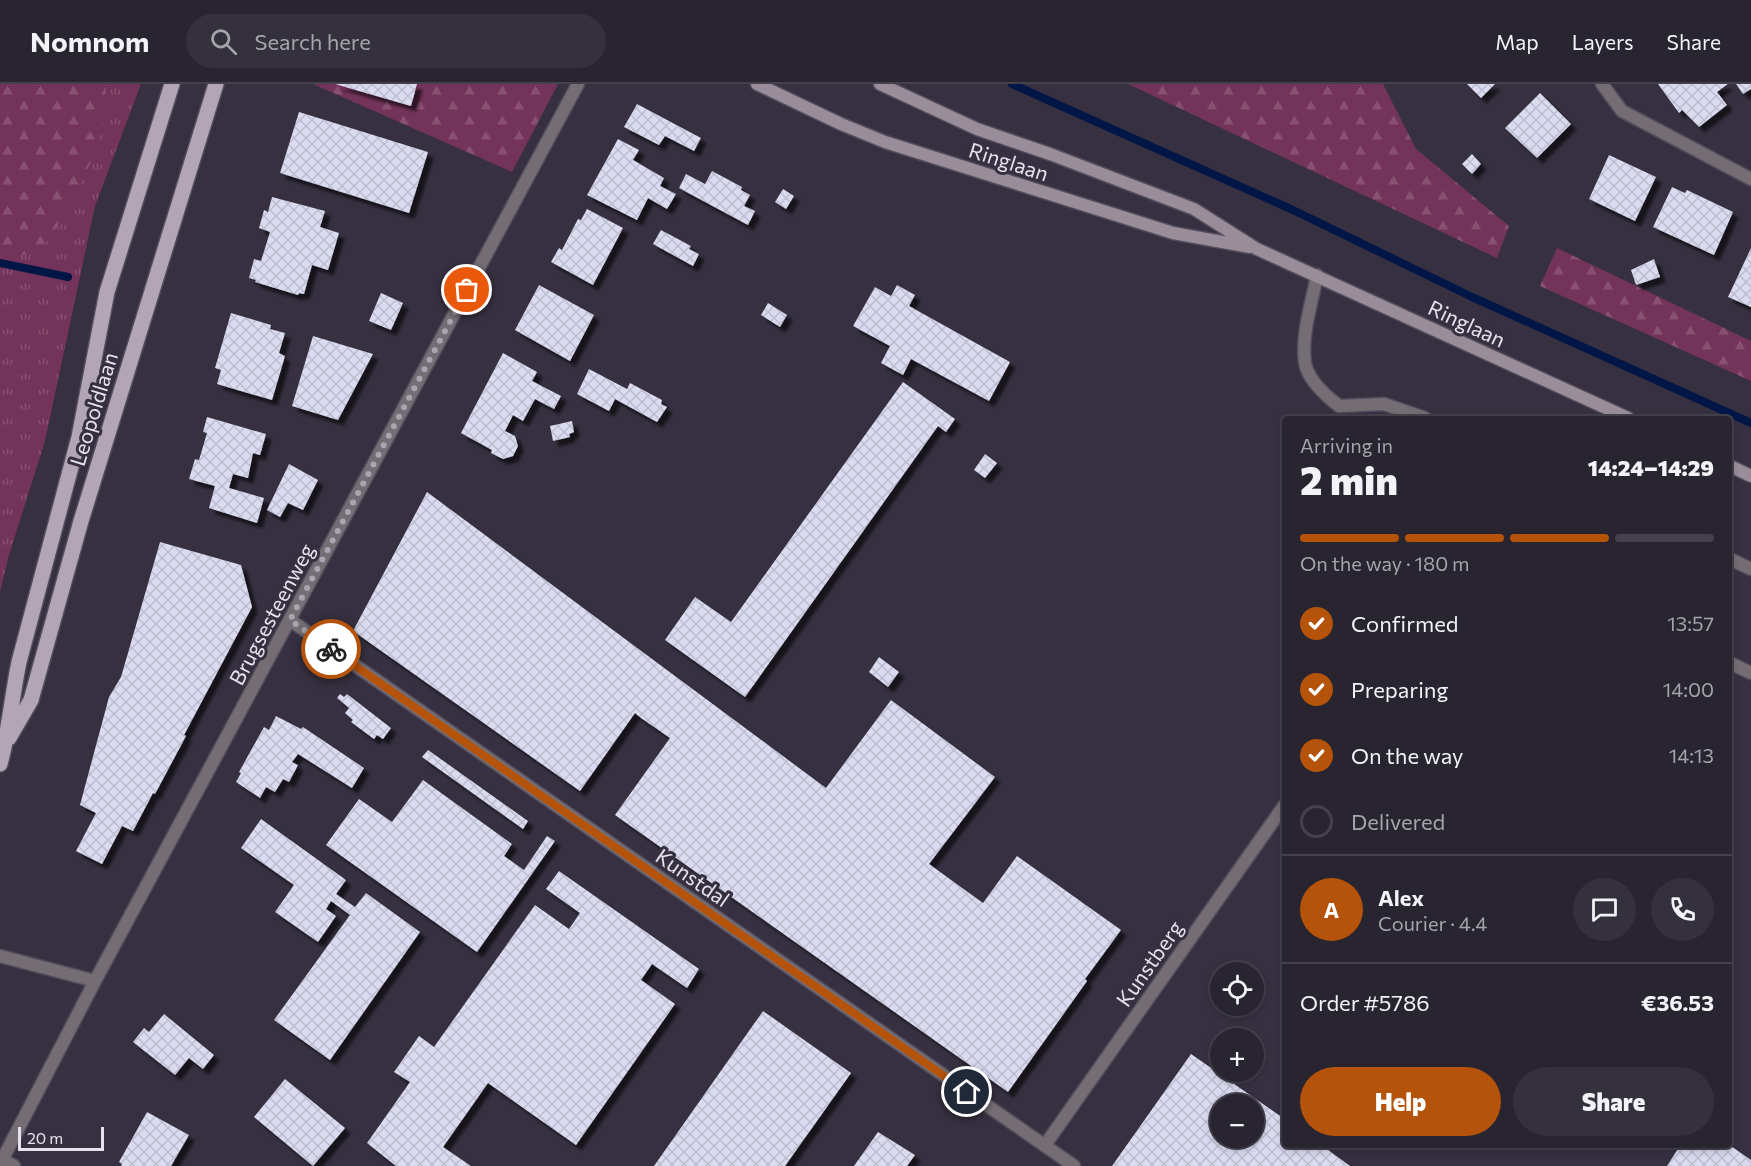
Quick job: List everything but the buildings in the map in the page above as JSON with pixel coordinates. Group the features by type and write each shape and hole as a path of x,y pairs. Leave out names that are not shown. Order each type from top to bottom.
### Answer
{"main road":[{"name":"Leopoldlaan","path":"0,764 6,743 14,684 79,437 107,292 172,84"},
{"name":"Leopoldlaan","path":"6,743 31,700 81,520 216,84"},
{"name":"Ringlaan","path":"757,84 885,142 1173,233 1257,249"},
{"name":"Ringlaan","path":"880,84 977,129 1194,209 1257,249 1624,416"},
{"path":"1732,467 1751,476"}],"street":[{"name":"Brugsesteenweg","path":"1,1162 95,981 578,84"},
{"path":"1602,84 1622,111 1751,179"},
{"path":"1317,275 1306,330 1305,364 1320,390 1339,406 1384,404 1419,416"},
{"path":"1732,560 1751,569"},
{"name":"Kunstdal","path":"290,620 1074,1166"},
{"path":"1732,664 1751,673"},
{"name":"Kunstberg","path":"1045,1145 1282,809"},
{"path":"0,956 95,981"},
{"path":"1,1162 14,1166"}],"green space":[{"path":"0,84 141,84 95,206 45,441 9,555 0,592"},
{"path":"0,84 106,84 105,113 97,149 68,209 48,241 20,257 0,243"},
{"path":"313,84 558,84 512,172"},
{"path":"1128,84 1383,84 1416,149 1509,226 1497,258"},
{"path":"1557,248 1751,341 1751,381 1540,286"}],"waterway":[{"path":"1012,84 1293,210 1472,297 1751,423"},
{"path":"0,263 68,277"}],"way so far":[{"path":"331,649 290,620 467,290"}],"route":[{"path":"331,649 967,1092"}]}
